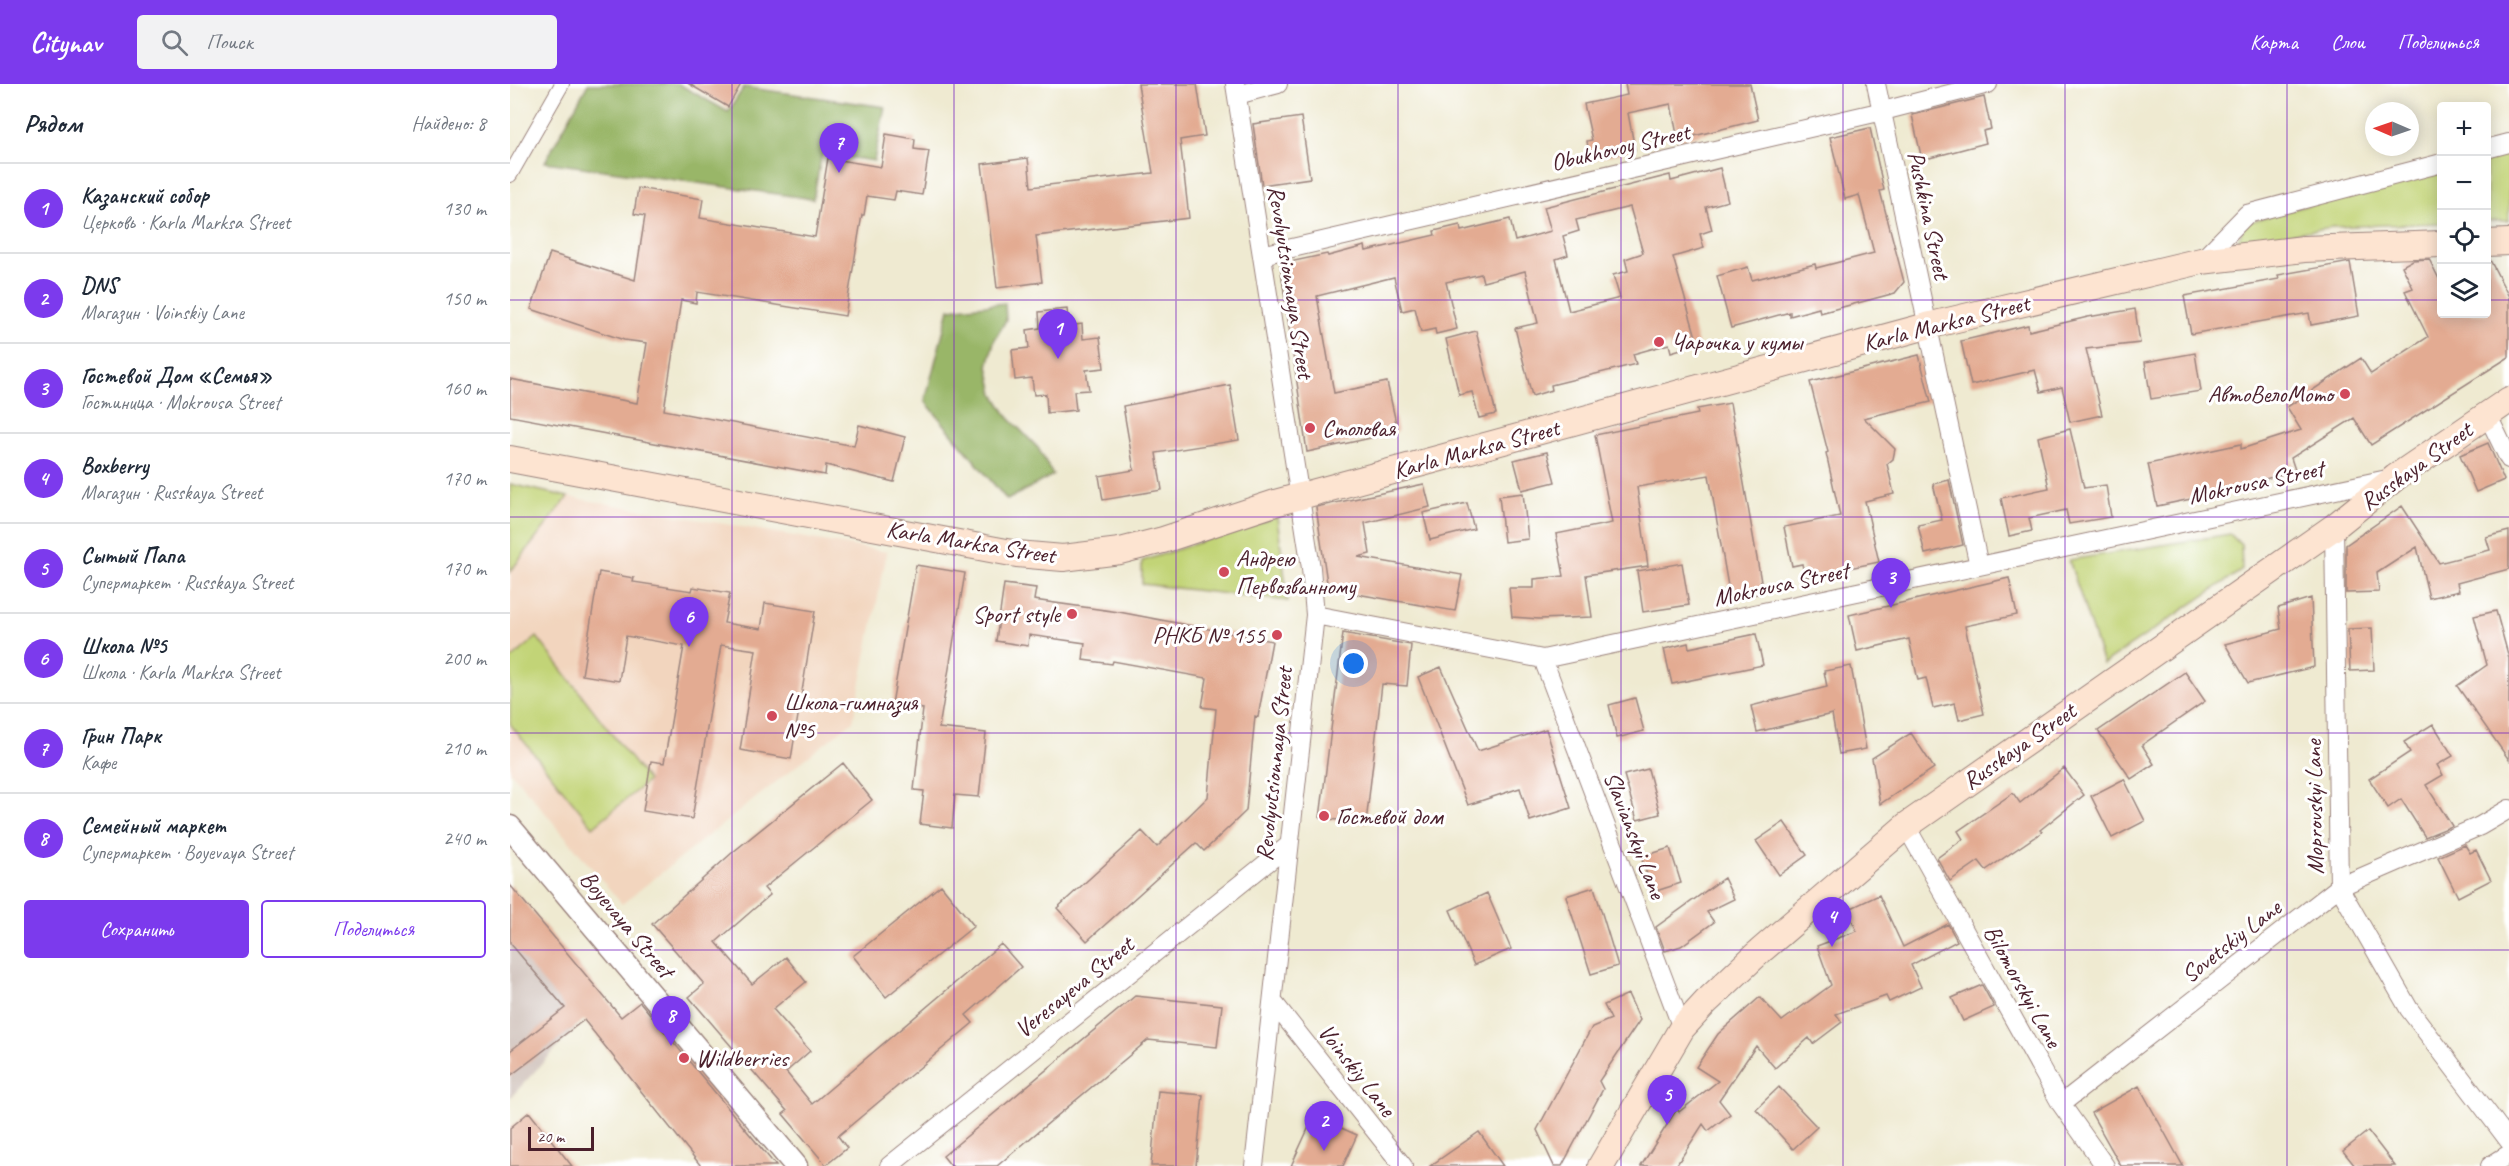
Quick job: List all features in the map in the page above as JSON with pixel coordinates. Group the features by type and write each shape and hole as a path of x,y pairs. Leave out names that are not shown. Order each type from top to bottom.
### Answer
{"main road":[{"path":"2491,243 2509,242"},
{"name":"Karla Marksa Street","path":"510,459 1017,554 1063,558 1120,551 1163,540 1300,497 1928,326 2201,261 2304,249 2437,244"},
{"name":"Russkaya Street","path":"1608,1163 1682,1028 1757,954 1906,826 2334,527 2396,477 2509,400"}],"street":[{"path":"510,175 562,84"},
{"path":"1236,90 1278,84"},
{"name":"Pushkina Street","path":"1876,84 1979,566"},
{"name":"Obukhovoy Street","path":"1263,255 1883,111 1988,84"},
{"name":"Revolyutsionnaya Street","path":"1236,90 1311,568 1315,615 1274,1003 1254,1166"},
{"path":"2491,148 2509,143"},
{"path":"2201,261 2247,214 2437,164"},
{"path":"2487,414 2509,459"},
{"name":"Mokrousa Street","path":"1315,615 1544,659 2396,477"},
{"name":"Moprovskyi Lane","path":"2334,527 2339,887 2409,1009 2509,1141"},
{"name":"Slavianskyi Lane","path":"1544,659 1682,1028"},
{"name":"Sovetskiy Lane","path":"2061,1104 2339,887 2480,826 2509,809"},
{"name":"Bilomorskyi Lane","path":"1906,826 2061,1104 2105,1166"},
{"name":"Boyevaya Street","path":"510,827 796,1166"},
{"name":"Veresayeva Street","path":"889,1166 1289,845"},
{"name":"Voinskiy Lane","path":"1274,1003 1403,1166"},
{"path":"2490,1166 2509,1154"}],"shaded area":[{"path":"568,497 887,552 853,721 622,904 510,771 510,572"},
{"path":"510,885 607,1000 579,1024 510,1098"}],"green space":[{"path":"588,84 679,84 728,112 744,87 885,107 874,161 822,154 813,199 545,162"},
{"path":"2509,148 2509,221 2491,221 2491,153"},
{"path":"2437,168 2437,223 2332,227 2237,243 2245,223"},
{"path":"1005,303 1006,320 994,341 988,366 994,394 1008,417 1038,448 1053,475 1007,500 925,401 949,309"},
{"path":"510,484 568,497 510,572"},
{"path":"1277,517 1288,601 1142,584 1142,561"},
{"path":"2230,534 2241,545 2242,570 2103,664 2069,560"},
{"path":"537,637 648,781 593,827 510,724 510,660"}],"building":[{"path":"689,84 741,84 728,107"},
{"path":"1138,84 1197,84 1205,136 1180,140 1189,218 1036,236 1042,282 997,288 982,164 1028,158 1031,187 1153,173"},
{"path":"1625,84 1750,84 1758,120 1678,140 1671,104 1628,113 1635,150 1590,159 1587,141 1592,140 1584,104 1627,95"},
{"path":"1984,97 1991,129 1983,131 1986,143 1922,160 1912,115"},
{"path":"1301,117 1310,178 1262,185 1253,124"},
{"path":"1870,128 1884,190 1880,191 1904,282 1895,293 1820,313 1819,308 1790,316 1790,312 1731,328 1717,276 1748,267 1752,280 1815,264 1816,268 1874,253 1859,195 1845,199 1830,137"},
{"path":"886,134 915,139 914,149 929,151 922,195 896,191 894,200 867,196 845,316 697,292 696,303 681,300 664,410 854,446 859,425 905,437 894,482 826,465 825,475 510,416 510,379 637,403 647,343 624,340 531,309 550,253 635,280 645,216 634,214 638,188 703,199 700,218 815,237 828,158 881,167"},
{"path":"1720,168 1728,201 1706,207 1712,230 1700,234 1704,248 1673,257 1698,344 1671,352 1669,344 1633,354 1636,364 1551,385 1552,390 1532,396 1515,328 1538,323 1525,271 1483,282 1481,274 1446,282 1457,329 1436,334 1435,329 1421,332 1415,308 1402,311 1394,277 1317,296 1334,393 1387,382 1398,432 1307,452 1280,264 1327,254 1328,256 1365,246 1366,251 1435,235 1434,231 1460,225 1461,231 1510,219 1515,241 1551,231 1544,207 1670,175 1671,181","holes":["1630,207 1643,253 1625,259 1628,271 1613,275 1620,298 1569,311 1556,259 1568,255 1563,236 1579,231 1576,220"]},
{"path":"2429,259 2437,275 2437,318 2491,318 2491,262 2509,297 2509,357 2371,445 2354,418 2291,458 2295,470 2249,484 2249,487 2157,506 2148,464 2241,444 2241,449 2301,430 2287,407 2361,358 2371,374 2428,337 2405,291 2413,288 2402,266 2413,260"},
{"path":"2350,262 2359,316 2311,325 2309,313 2191,334 2184,296 2279,279 2278,275"},
{"path":"1067,309 1069,326 1082,324 1083,339 1100,337 1104,368 1086,370 1089,390 1074,391 1076,410 1047,413 1046,394 1034,395 1032,378 1015,380 1012,350 1029,348 1027,330 1040,328 1039,312"},
{"path":"2135,309 2140,343 2086,349 2102,415 2070,422 2062,387 2041,392 2035,370 1971,385 1961,341 2028,325 2029,331"},
{"path":"1476,331 1496,414 1479,418 1472,392 1459,395 1446,339"},
{"path":"2195,353 2201,391 2151,399 2145,362"},
{"path":"1919,355 1931,402 1864,418 1895,449 1893,459 1887,464 1894,494 1865,501 1879,562 1805,577 1802,564 1792,566 1784,527 1840,516 1826,453 1828,452 1810,382"},
{"path":"1230,385 1239,440 1156,453 1162,490 1103,500 1099,476 1134,470 1123,406"},
{"path":"1730,403 1763,593 1730,598 1709,475 1637,487 1648,566 1586,575 1592,617 1539,619 1512,617 1509,588 1534,588 1534,579 1564,576 1556,534 1612,523 1595,435 1698,414 1697,409"},
{"path":"2070,429 2084,488 2106,485 2111,517 2069,524 2066,510 2029,518 2032,531 2009,536 2001,498 2049,488 2038,437"},
{"path":"2488,443 2504,480 2476,492 2460,455"},
{"path":"1547,452 1555,482 1522,490 1514,460"},
{"path":"1949,480 1963,545 1925,554 1918,525 1942,520 1933,484"},
{"path":"1424,484 1430,507 1365,523 1370,554 1358,557 1462,575 1455,611 1328,589 1316,507"},
{"path":"1523,493 1528,539 1504,542 1499,496"},
{"path":"1467,503 1474,529 1430,540 1423,513"},
{"path":"2402,506 2439,563 2490,550 2486,537 2509,531 2509,569 2457,583 2459,591 2429,598 2417,547 2377,573 2379,592 2346,593 2346,545"},
{"path":"1682,563 1689,605 1643,612 1637,571"},
{"path":"916,565 965,573 939,728 986,733 979,797 955,795 952,828 920,824 924,791 914,790 923,709 892,704"},
{"name":"Школа-гимназия №5","path":"599,572 634,578 633,582 692,591 693,587 730,593 724,623 761,629 765,603 815,611 791,759 740,750 756,650 721,645 692,819 643,811 651,761 664,763 684,646 626,636 619,681 582,675"},
{"path":"2009,578 2017,615 1965,626 1984,714 1959,720 1955,703 1933,708 1926,678 1918,680 1909,639 1857,651 1849,615"},
{"path":"1004,584 1036,588 1034,600 1119,612 1272,641 1258,717 1255,716 1246,811 1204,851 1196,843 1087,941 1057,908 1142,831 1157,847 1208,797 1216,709 1202,707 1207,678 1113,661 1112,664 1083,660 1085,643 1029,635 1028,646 996,641"},
{"path":"2311,598 2314,667 2248,683 2225,644 2281,629 2278,608"},
{"path":"2496,611 2509,658 2509,760 2457,686 2487,665 2474,616"},
{"path":"2372,628 2374,670 2350,671 2348,629"},
{"path":"1343,633 1411,645 1407,686 1382,684 1366,823 1320,818"},
{"path":"1756,634 1763,665 1672,684 1664,649 1688,643 1689,648"},
{"path":"1851,666 1866,749 1839,754 1832,714 1757,732 1751,706 1827,687 1824,671"},
{"path":"1441,667 1478,751 1546,729 1571,808 1530,821 1520,788 1468,805 1418,677"},
{"path":"2185,672 2205,701 2142,745 2154,764 2131,779 2098,731"},
{"path":"1635,698 1644,731 1617,738 1609,705"},
{"path":"2433,724 2453,756 2437,765 2443,775 2426,785 2452,826 2425,837 2401,799 2388,808 2369,779 2410,752 2404,742"},
{"path":"1911,733 1934,768 1880,804 1872,758"},
{"path":"843,763 872,800 764,888 770,895 716,942 752,984 786,957 806,982 773,1009 810,1051 786,1072 812,1104 1001,944 1021,967 966,1015 973,1023 838,1136 847,1148 826,1165 783,1114 787,1111 689,997 704,984 652,924 733,852"},
{"path":"2064,768 2084,795 2040,830 2042,832 1986,870 1979,861 1950,881 1937,858 1963,839 1958,831 2013,793 2020,803"},
{"path":"1648,769 1660,814 1637,820 1624,775"},
{"path":"2124,779 2145,821 2112,838 2091,796"},
{"path":"1784,822 1807,855 1779,875 1756,841"},
{"path":"2465,845 2470,853 2476,850 2491,880 2458,897 2438,857"},
{"path":"1670,848 1681,883 1653,892 1641,857"},
{"path":"1724,878 1734,899 1707,912 1714,922 1681,946 1665,951 1656,927"},
{"path":"510,885 621,1017 640,1002 776,1166 701,1166 584,1020 510,1076 510,1051 565,1008 510,943"},
{"path":"941,885 974,926 886,997 853,956"},
{"path":"1594,887 1618,966 1591,974 1566,896"},
{"path":"1487,893 1511,949 1474,965 1450,910"},
{"path":"1879,895 1903,947 1948,924 1957,941 1911,965 1921,987 1889,1002 1886,996 1836,1014 1842,1022 1813,1044 1809,1038 1775,1068 1756,1046 1719,1100 1730,1114 1708,1131 1703,1124 1676,1166 1641,1166 1677,1109 1679,1112 1718,1081 1696,1067 1718,1034 1760,997 1782,1021 1831,985 1817,946 1857,931 1847,910"},
{"path":"1982,985 1994,1007 1963,1021 1952,998"},
{"path":"1628,994 1640,1020 1599,1081 1603,1089 1562,1166 1554,1166 1537,1130 1592,1027 1611,1019 1604,1005"},
{"path":"1135,996 1222,1005 1217,1047 1148,1040 997,1166 951,1166 943,1156"},
{"path":"2139,1086 2183,1166 2121,1166 2091,1113"},
{"path":"1779,1087 1817,1127 1793,1149 1756,1109"},
{"path":"1158,1091 1203,1095 1196,1166 1151,1166"},
{"path":"529,1112 572,1166 510,1166 510,1128"},
{"path":"1314,1116 1357,1135 1343,1166 1291,1166"},
{"path":"2368,1131 2395,1166 2355,1166 2343,1151"},
{"path":"1479,1132 1503,1166 1430,1166"}],"place":[{"name":"Грин Парк","path":"839,173"},
{"name":"Чарочка у кумы","path":"1659,342"},
{"name":"Казанский собор","path":"1058,359"},
{"name":"АвтоВелоМото","path":"2345,394"},
{"name":"Столовая","path":"1310,428"},
{"name":"Андрею Первозванному","path":"1224,572"},
{"name":"Гостевой Дом «Семья»","path":"1891,608"},
{"name":"Sport style","path":"1072,614"},
{"name":"РНКБ № 155","path":"1277,635"},
{"name":"Школа №5","path":"689,647"},
{"name":"Школа-гимназия №5","path":"772,716"},
{"name":"Гостевой дом","path":"1324,816"},
{"name":"Boxberry","path":"1832,947"},
{"name":"Семейный маркет","path":"671,1046"},
{"name":"Wildberries","path":"684,1058"},
{"name":"Сытый Папа","path":"1667,1125"},
{"name":"DNS","path":"1324,1151"}]}
